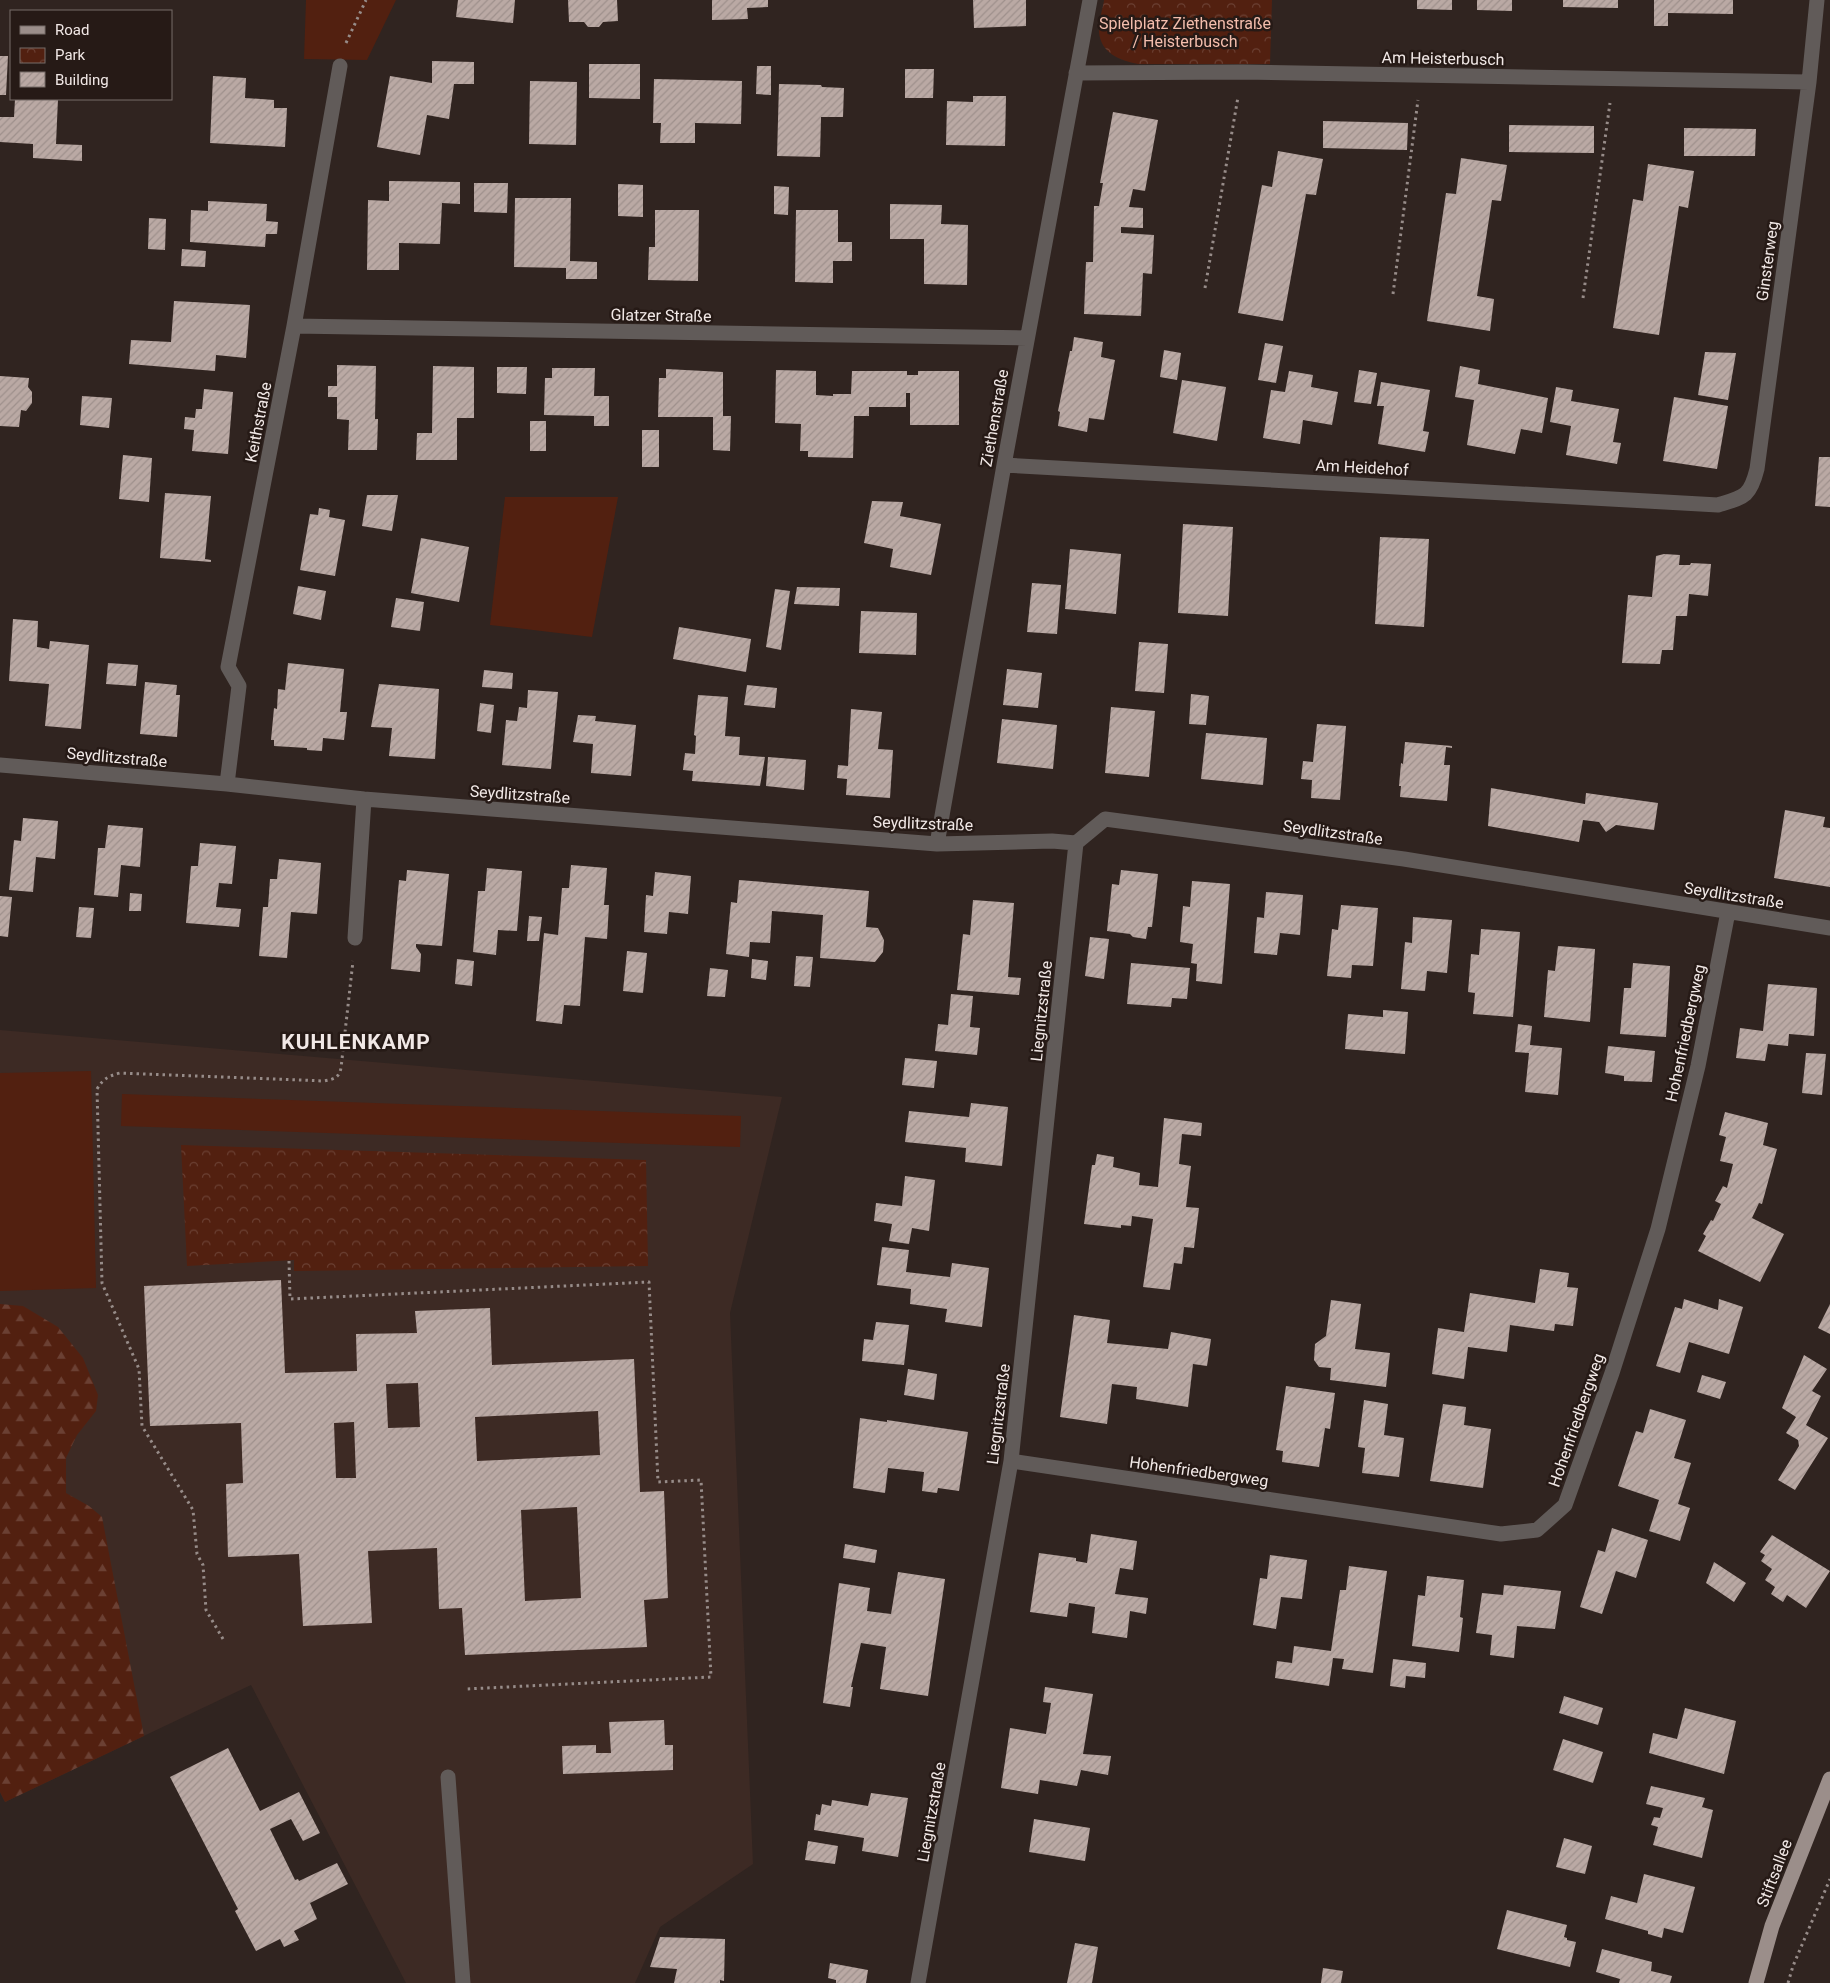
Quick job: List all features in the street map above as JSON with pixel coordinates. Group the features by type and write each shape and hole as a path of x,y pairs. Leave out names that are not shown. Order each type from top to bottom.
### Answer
{"main road":[{"name":"Stiftsallee","path":"1756,1983 1772,1926 1830,1779"}],"street":[{"name":"Ziethenstraße","path":"937,844 1027,338 1090,0"},
{"name":"Ginsterweg","path":"1718,505 1740,498 1753,488 1757,469 1809,82 1817,0"},
{"name":"Keithstraße","path":"228,784 239,686 228,667 294,326 340,66"},
{"name":"Am Heisterbusch","path":"1076,73 1422,74 1809,82"},
{"name":"Glatzer Straße","path":"294,326 1027,338"},
{"name":"Am Heidehof","path":"1004,465 1718,505"},
{"name":"Seydlitzstraße","path":"0,764 228,784 364,799 937,844 1076,843 1105,819 1404,859 1830,928"},
{"path":"355,938 364,799"},
{"name":"Liegnitzstraße","path":"918,1983 1011,1461 1076,843"},
{"name":"Hohenfriedbergweg","path":"1011,1461 1501,1534 1537,1530 1564,1505 1612,1373 1658,1229 1698,1066 1728,912"},
{"path":"448,1777 463,1983"}],"path":[{"path":"340,66 347,40 366,0"},
{"path":"1205,288 1243,72"},
{"path":"1393,294 1422,74"},
{"path":"1583,298 1614,78"},
{"path":"223,1639 206,1610 203,1566 196,1554 193,1510 142,1426 139,1369 102,1282 97,1089 102,1081 109,1076 120,1073 334,1080 339,1075 341,1068 355,938"},
{"path":"289,1261 290,1299 649,1282 658,1482 701,1480 711,1678 466,1690"},
{"path":"1788,1983 1793,1966 1830,1879"}],"shaded area":[{"path":"0,1030 782,1097 730,1313 753,1864 660,1927 635,1983 406,1983 251,1685 5,1802 0,1792"}],"green space":[{"path":"306,0 396,0 367,60 304,59"},
{"name":"Spielplatz Ziethenstraße / Heisterbusch","path":"1104,0 1272,0 1270,64 1138,64 1118,58 1103,46 1099,32"},
{"path":"505,497 618,497 592,637 490,625"},
{"path":"91,1071 96,1288 0,1291 0,1073"},
{"path":"122,1094 741,1116 740,1147 121,1126"},
{"path":"181,1145 646,1160 648,1266 294,1271 294,1260 187,1266"},
{"path":"0,1304 23,1306 58,1327 83,1358 98,1395 96,1411 77,1435 66,1458 66,1493 89,1506 102,1517 144,1736 5,1802 0,1792"}],"building":[{"path":"458,0 515,0 513,23 456,17"},
{"path":"568,0 617,0 618,21 603,22 599,27 588,27 584,22 569,22"},
{"path":"712,0 768,0 768,7 747,8 748,19 712,20"},
{"path":"973,0 1026,0 1026,26 974,28"},
{"path":"1417,0 1452,0 1452,10 1417,9"},
{"path":"1477,0 1512,0 1512,11 1477,10"},
{"path":"1563,0 1618,0 1618,8 1563,7"},
{"path":"1654,0 1733,0 1733,14 1668,13 1668,26 1654,26"},
{"path":"0,56 8,56 6,95 0,95"},
{"path":"432,61 474,62 474,84 454,84 449,119 427,115 420,155 377,147 390,76 432,83"},
{"path":"589,64 640,64 640,99 589,98"},
{"path":"757,66 771,66 771,95 756,94"},
{"path":"905,69 934,69 933,98 905,98"},
{"path":"213,76 246,78 245,98 274,100 274,108 287,108 285,147 210,143"},
{"path":"654,79 742,81 741,124 695,123 695,143 660,143 661,123 653,123"},
{"path":"530,81 577,82 576,145 529,144"},
{"path":"779,84 821,85 822,87 844,88 843,117 821,117 820,157 777,156"},
{"path":"973,96 1006,96 1005,146 946,145 947,101 973,102"},
{"path":"15,100 58,100 56,144 82,145 82,161 33,158 33,144 0,142 0,117 14,117"},
{"path":"1113,112 1158,120 1145,191 1133,189 1129,207 1143,208 1143,228 1121,227 1121,233 1154,235 1152,274 1143,273 1141,316 1084,314 1086,262 1093,262 1094,206 1099,206 1103,183 1100,183"},
{"path":"1323,121 1408,123 1407,150 1323,148"},
{"path":"1509,125 1594,126 1594,153 1509,152"},
{"path":"1684,128 1756,129 1755,156 1684,156"},
{"path":"1278,151 1323,159 1316,195 1306,194 1283,321 1238,313 1262,185 1272,187"},
{"path":"1461,158 1507,165 1501,201 1492,200 1477,296 1494,299 1490,331 1427,321 1446,193 1456,194"},
{"path":"1648,164 1694,171 1688,208 1679,206 1659,335 1613,328 1633,199 1643,201"},
{"path":"389,181 460,182 460,204 442,203 440,244 399,243 399,270 367,270 368,200 389,201"},
{"path":"474,183 508,183 507,213 474,212"},
{"path":"618,184 643,185 643,217 618,216"},
{"path":"774,186 789,187 788,215 774,214"},
{"path":"515,198 571,198 570,261 597,262 597,279 566,279 566,268 514,267"},
{"path":"208,201 267,204 266,221 278,222 277,234 266,234 265,247 190,242 191,210 208,211"},
{"path":"890,204 942,205 941,224 968,225 967,285 924,284 924,239 890,239"},
{"path":"655,210 699,210 698,281 648,280 649,247 655,247"},
{"path":"796,210 838,210 838,242 852,242 852,261 833,261 833,283 795,282"},
{"path":"149,218 166,219 165,250 148,249"},
{"path":"182,249 206,251 205,267 181,266"},
{"path":"174,301 250,305 246,358 216,355 215,371 129,364 131,340 171,342"},
{"path":"1074,337 1103,342 1101,357 1115,360 1104,420 1089,418 1087,432 1058,426 1060,412 1058,411"},
{"path":"1265,343 1283,346 1276,383 1258,380"},
{"path":"1164,350 1181,353 1177,380 1160,377"},
{"path":"1705,352 1736,353 1728,400 1698,395"},
{"path":"337,365 376,366 375,419 378,419 377,450 348,450 349,420 337,419 337,397 328,397 328,386 337,386"},
{"path":"433,366 474,367 474,418 457,418 457,460 416,460 417,433 432,433"},
{"path":"1460,366 1480,370 1478,384 1548,398 1542,433 1521,429 1515,454 1467,445 1474,400 1455,397"},
{"path":"497,367 527,367 526,394 497,393"},
{"path":"552,368 595,368 594,396 609,396 609,426 594,426 594,416 544,415 545,378 552,378"},
{"path":"666,369 723,372 723,416 731,416 730,451 713,450 713,417 658,417 659,378 666,378"},
{"path":"776,370 816,371 816,395 833,396 833,394 851,394 852,371 907,371 907,375 918,375 918,371 959,371 959,425 910,425 910,393 906,393 906,407 869,407 869,416 854,416 853,458 808,457 808,451 800,451 801,424 775,423"},
{"path":"1359,370 1377,373 1371,404 1354,402"},
{"path":"1289,371 1313,375 1311,387 1338,392 1332,425 1303,420 1300,444 1263,438 1271,390 1285,392"},
{"path":"0,376 29,378 28,387 32,392 32,403 26,411 21,410 19,427 0,426"},
{"path":"1182,380 1226,387 1217,441 1173,433"},
{"path":"1381,382 1430,390 1423,431 1429,432 1425,452 1378,444 1384,406 1377,406"},
{"path":"1556,387 1573,390 1571,401 1619,409 1613,442 1621,443 1617,464 1566,455 1571,426 1550,422"},
{"path":"204,389 233,392 228,454 192,451 194,430 184,429 185,417 195,418 196,409 202,409"},
{"path":"82,396 112,398 109,428 80,425"},
{"path":"1674,397 1728,406 1717,469 1663,461"},
{"path":"530,421 546,421 546,451 530,451"},
{"path":"642,430 659,430 659,467 642,467"},
{"path":"123,455 152,458 149,502 119,499"},
{"path":"1819,457 1830,457 1830,507 1815,506"},
{"path":"165,493 211,496 205,559 211,560 211,562 160,558"},
{"path":"367,495 398,495 392,531 362,526"},
{"path":"872,501 903,502 900,516 941,524 931,575 890,567 893,549 864,543"},
{"path":"319,508 330,510 329,517 345,520 335,576 300,570 310,514 318,515"},
{"path":"1183,524 1233,527 1228,616 1178,613"},
{"path":"1380,537 1429,539 1424,627 1375,624"},
{"path":"421,538 469,547 459,602 411,593"},
{"path":"1070,549 1121,554 1116,614 1065,609"},
{"path":"1664,554 1680,555 1679,565 1690,565 1691,563 1711,564 1708,596 1689,594 1687,616 1676,616 1673,650 1662,650 1660,664 1622,663 1628,595 1652,597 1656,556"},
{"path":"1032,583 1061,585 1057,634 1027,632"},
{"path":"298,586 326,591 321,620 293,614"},
{"path":"797,587 840,588 839,606 794,604"},
{"path":"775,589 790,591 781,650 766,647"},
{"path":"396,598 424,602 420,631 391,627"},
{"path":"861,611 917,613 916,655 859,653"},
{"path":"13,619 38,621 37,647 49,649 50,641 89,645 81,729 45,726 49,684 9,681"},
{"path":"679,627 751,639 746,672 673,659"},
{"path":"1139,642 1168,644 1164,693 1135,691"},
{"path":"108,663 138,665 136,686 106,684"},
{"path":"288,663 344,669 340,712 347,712 344,740 323,738 322,751 274,746 274,740 271,740 274,708 277,709 278,689 285,690"},
{"path":"1007,669 1042,673 1038,708 1003,705"},
{"path":"484,670 513,673 512,689 482,687"},
{"path":"145,682 177,685 176,695 180,695 177,737 140,734"},
{"path":"379,684 439,689 435,759 389,756 392,728 371,727"},
{"path":"747,685 777,688 775,708 744,705"},
{"path":"528,690 558,692 551,769 502,765 506,720 517,721 519,707 527,708"},
{"path":"1191,694 1209,696 1206,725 1189,724"},
{"path":"698,695 728,697 725,736 740,737 739,755 765,757 760,786 692,781 693,771 683,770 685,753 695,754 696,736 694,735"},
{"path":"480,703 494,705 491,733 477,731"},
{"path":"1111,707 1155,711 1149,777 1105,773"},
{"path":"851,709 882,712 878,749 893,750 890,798 846,795 847,779 837,778 838,765 848,766"},
{"path":"578,715 596,716 595,721 636,725 631,776 591,773 593,744 573,742"},
{"path":"1002,719 1057,725 1053,769 997,763"},
{"path":"1317,724 1346,726 1340,800 1311,798 1312,780 1301,779 1303,761 1313,762"},
{"path":"1206,733 1267,738 1263,785 1201,779"},
{"path":"1405,742 1452,746 1452,748 1446,747 1444,765 1450,765 1447,801 1400,797 1401,763 1403,764"},
{"path":"768,757 806,760 804,790 766,786"},
{"path":"1491,788 1585,804 1586,793 1658,803 1654,830 1616,825 1606,832 1599,822 1583,820 1579,842 1488,826"},
{"path":"1785,810 1825,817 1823,827 1830,828 1830,887 1774,878"},
{"path":"23,818 58,821 55,859 36,857 33,892 9,890 14,840 21,841"},
{"path":"108,825 143,828 140,867 121,865 118,897 94,895 98,848 105,848"},
{"path":"200,843 236,846 232,884 219,883 216,907 241,909 239,927 186,923 191,866 198,866"},
{"path":"279,859 321,863 317,914 291,912 287,958 259,956 263,907 268,907 270,879 277,879"},
{"path":"571,865 607,868 604,905 609,905 607,939 585,937 580,1006 564,1005 562,1024 536,1021 544,933 558,935 562,888 569,888"},
{"path":"487,868 522,871 517,931 498,930 496,955 473,952 478,891 485,891"},
{"path":"407,870 449,874 442,946 416,944 421,954 420,972 391,969 399,880 406,881"},
{"path":"1121,870 1158,874 1152,927 1148,927 1146,939 1133,937 1130,934 1107,931 1112,884 1119,885"},
{"path":"655,872 691,876 688,914 669,912 667,934 644,932 646,895 653,896"},
{"path":"739,880 869,891 866,927 878,928 884,940 883,952 875,962 820,958 823,915 772,911 770,943 750,942 749,957 726,954 731,902 737,903"},
{"path":"1192,881 1230,884 1222,984 1196,981 1197,964 1191,963 1193,944 1180,942 1183,906 1190,907"},
{"path":"1266,892 1303,895 1300,935 1280,933 1277,955 1254,953 1257,917 1264,918"},
{"path":"130,893 142,894 141,911 129,911"},
{"path":"0,896 12,897 8,937 0,936"},
{"path":"973,900 1014,903 1008,977 1021,978 1019,995 957,990 963,934 970,935"},
{"path":"1341,905 1378,908 1373,966 1352,965 1351,978 1327,976 1332,929 1338,930"},
{"path":"79,907 94,908 91,938 76,937"},
{"path":"529,916 542,917 539,941 527,941"},
{"path":"1413,917 1452,920 1447,973 1427,971 1425,991 1401,989 1405,942 1412,943"},
{"path":"1481,929 1520,932 1513,1017 1473,1014 1475,993 1468,992 1471,954 1479,955"},
{"path":"1090,937 1109,939 1104,979 1085,976"},
{"path":"1558,946 1595,949 1590,1022 1544,1017 1548,970 1555,971"},
{"path":"627,951 647,953 643,993 623,991"},
{"path":"796,956 813,957 810,987 794,986"},
{"path":"457,959 474,961 472,986 455,984"},
{"path":"752,959 768,961 766,980 751,978"},
{"path":"1131,963 1190,968 1187,999 1172,998 1171,1007 1127,1004"},
{"path":"1633,963 1670,966 1666,1037 1620,1034 1624,988 1631,988"},
{"path":"710,968 728,970 725,997 707,996"},
{"path":"1768,984 1817,988 1814,1036 1789,1034 1788,1046 1768,1044 1765,1061 1736,1058 1740,1028 1763,1031"},
{"path":"951,994 973,996 970,1027 980,1028 977,1055 935,1051 938,1024 948,1025"},
{"path":"1383,1010 1408,1012 1405,1054 1345,1049 1348,1014 1383,1017"},
{"path":"1518,1024 1532,1026 1530,1045 1562,1048 1558,1095 1525,1092 1529,1053 1515,1052"},
{"path":"1608,1046 1655,1051 1652,1082 1624,1081 1624,1076 1605,1073"},
{"path":"1806,1053 1826,1054 1822,1095 1802,1093"},
{"path":"905,1058 937,1061 934,1088 902,1085"},
{"path":"971,1103 1008,1107 1002,1166 965,1162 966,1148 905,1142 909,1111 969,1117"},
{"path":"1725,1112 1768,1123 1763,1145 1777,1149 1762,1204 1759,1203 1752,1218 1784,1234 1760,1282 1698,1251 1706,1236 1703,1234 1711,1220 1713,1221 1721,1204 1715,1201 1723,1186 1727,1188 1733,1164 1720,1161 1726,1137 1719,1135"},
{"path":"1164,1118 1202,1123 1201,1136 1182,1134 1179,1164 1191,1166 1186,1207 1199,1208 1194,1248 1184,1247 1182,1264 1174,1263 1170,1290 1143,1287 1153,1219 1132,1216 1131,1226 1121,1225 1121,1228 1084,1224 1092,1165 1095,1165 1097,1154 1114,1157 1113,1167 1140,1173 1139,1185 1158,1187"},
{"path":"905,1176 935,1180 929,1231 912,1228 909,1244 889,1241 892,1224 874,1221 876,1203 902,1206"},
{"path":"882,1247 909,1250 906,1272 950,1277 952,1263 989,1268 982,1327 945,1322 947,1309 910,1304 911,1289 877,1285"},
{"path":"1540,1269 1569,1273 1567,1287 1578,1288 1573,1326 1555,1324 1554,1331 1510,1325 1507,1352 1468,1347 1464,1379 1432,1374 1438,1328 1464,1332 1470,1293 1535,1303"},
{"path":"281,1280 285,1373 357,1371 356,1334 417,1333 415,1311 490,1308 492,1365 634,1359 640,1492 664,1491 668,1598 644,1600 647,1647 465,1655 462,1608 439,1609 437,1548 368,1551 372,1623 303,1626 299,1554 228,1557 226,1484 243,1483 241,1423 150,1426 144,1286","holes":["418,1383 420,1427 388,1428 386,1384","598,1411 600,1455 477,1461 475,1417","354,1422 356,1478 336,1478 334,1423","577,1507 581,1598 525,1601 521,1510"]},
{"path":"1684,1299 1718,1310 1719,1299 1743,1307 1729,1354 1689,1342 1680,1373 1656,1366 1675,1307 1682,1309"},
{"path":"1331,1300 1361,1304 1355,1349 1390,1353 1386,1387 1330,1380 1331,1368 1319,1367 1314,1360 1315,1344 1326,1336"},
{"path":"1830,1304 1830,1334 1818,1328"},
{"path":"1074,1315 1110,1320 1107,1343 1168,1349 1171,1332 1211,1339 1207,1366 1193,1364 1188,1407 1136,1399 1137,1387 1112,1384 1107,1424 1060,1417"},
{"path":"876,1322 909,1325 904,1365 862,1361 864,1339 873,1340"},
{"path":"1804,1355 1827,1369 1812,1391 1821,1396 1806,1425 1828,1438 1795,1490 1778,1480 1799,1446 1798,1440 1786,1433 1796,1417 1782,1408"},
{"path":"908,1369 937,1374 934,1400 904,1395"},
{"path":"1702,1375 1726,1382 1720,1399 1697,1392"},
{"path":"1286,1386 1335,1393 1330,1429 1325,1428 1319,1467 1282,1462 1283,1451 1276,1450"},
{"path":"1364,1400 1388,1404 1384,1435 1404,1438 1399,1477 1362,1473 1365,1448 1358,1447"},
{"path":"1443,1404 1466,1407 1464,1425 1491,1429 1483,1488 1430,1481"},
{"path":"1650,1409 1686,1420 1674,1458 1691,1463 1678,1504 1690,1508 1680,1541 1649,1531 1659,1500 1618,1486 1636,1431 1643,1433"},
{"path":"860,1418 968,1432 959,1491 938,1488 937,1493 922,1491 924,1472 888,1468 885,1493 853,1488"},
{"path":"1612,1528 1648,1540 1636,1578 1616,1571 1602,1614 1580,1607 1598,1550 1605,1552"},
{"path":"1091,1534 1137,1541 1133,1570 1120,1568 1115,1594 1148,1598 1146,1614 1130,1611 1127,1638 1092,1633 1095,1607 1069,1603 1067,1617 1030,1612 1039,1553 1076,1558 1076,1561 1087,1563"},
{"path":"1772,1535 1830,1571 1806,1608 1787,1595 1783,1602 1771,1594 1775,1587 1765,1580 1772,1569 1761,1561 1765,1555 1760,1552"},
{"path":"845,1544 877,1550 875,1563 843,1558"},
{"path":"1270,1555 1307,1560 1302,1599 1281,1597 1276,1629 1253,1625 1260,1578 1267,1579"},
{"path":"1714,1562 1746,1583 1734,1602 1706,1583"},
{"path":"1349,1566 1387,1571 1373,1673 1342,1669 1344,1659 1333,1658 1329,1686 1275,1678 1277,1661 1292,1663 1294,1646 1331,1651 1340,1590 1346,1590"},
{"path":"898,1572 945,1579 928,1696 880,1689 886,1647 861,1643 851,1687 853,1687 850,1707 823,1703 839,1583 870,1588 867,1611 891,1614"},
{"path":"1427,1576 1464,1580 1460,1617 1463,1618 1459,1652 1412,1646 1418,1595 1425,1596"},
{"path":"1504,1585 1561,1591 1555,1629 1517,1626 1514,1658 1490,1655 1492,1635 1476,1633 1482,1593 1503,1595"},
{"path":"1393,1659 1426,1663 1425,1678 1406,1676 1405,1688 1390,1686"},
{"path":"1045,1687 1093,1694 1083,1754 1111,1756 1108,1775 1081,1770 1077,1786 1040,1780 1038,1794 1001,1788 1010,1728 1046,1734 1051,1703 1043,1702"},
{"path":"1564,1696 1603,1708 1598,1725 1559,1713"},
{"path":"1685,1708 1736,1721 1724,1774 1649,1753 1653,1733 1677,1739"},
{"path":"664,1720 665,1745 673,1745 673,1770 563,1774 562,1746 596,1745 596,1753 611,1753 609,1722"},
{"path":"1563,1739 1603,1752 1593,1783 1553,1770"},
{"path":"228,1748 260,1811 299,1792 320,1833 303,1841 291,1819 270,1829 295,1880 298,1879 299,1881 337,1863 348,1884 310,1903 317,1919 294,1931 299,1940 284,1947 280,1939 256,1951 235,1911 238,1909 170,1777"},
{"path":"1651,1786 1705,1798 1702,1807 1713,1810 1702,1858 1653,1845 1658,1827 1651,1825 1654,1817 1660,1818 1663,1808 1646,1804"},
{"path":"871,1793 908,1798 898,1857 862,1851 864,1838 814,1830 816,1814 820,1815 822,1804 831,1806 832,1800 868,1806"},
{"path":"1034,1819 1090,1828 1085,1861 1029,1852"},
{"path":"1564,1838 1592,1846 1585,1874 1556,1867"},
{"path":"808,1841 838,1846 835,1864 805,1860"},
{"path":"1644,1874 1695,1887 1683,1933 1664,1928 1662,1938 1648,1934 1648,1931 1605,1919 1611,1896 1637,1903"},
{"path":"1507,1910 1567,1925 1564,1937 1567,1940 1576,1942 1570,1967 1497,1949"},
{"path":"660,1937 725,1939 724,1981 720,1980 720,1983 674,1983 677,1969 650,1967"},
{"path":"1075,1943 1098,1947 1092,1983 1067,1983"},
{"path":"1602,1949 1652,1962 1651,1971 1672,1976 1670,1983 1619,1983 1620,1979 1596,1972"},
{"path":"830,1963 868,1970 866,1983 836,1983 836,1980 828,1978"},
{"path":"1323,1968 1343,1971 1341,1983 1321,1983"}],"district":[{"name":"KUHLENKAMP","path":"356,1042"}]}
